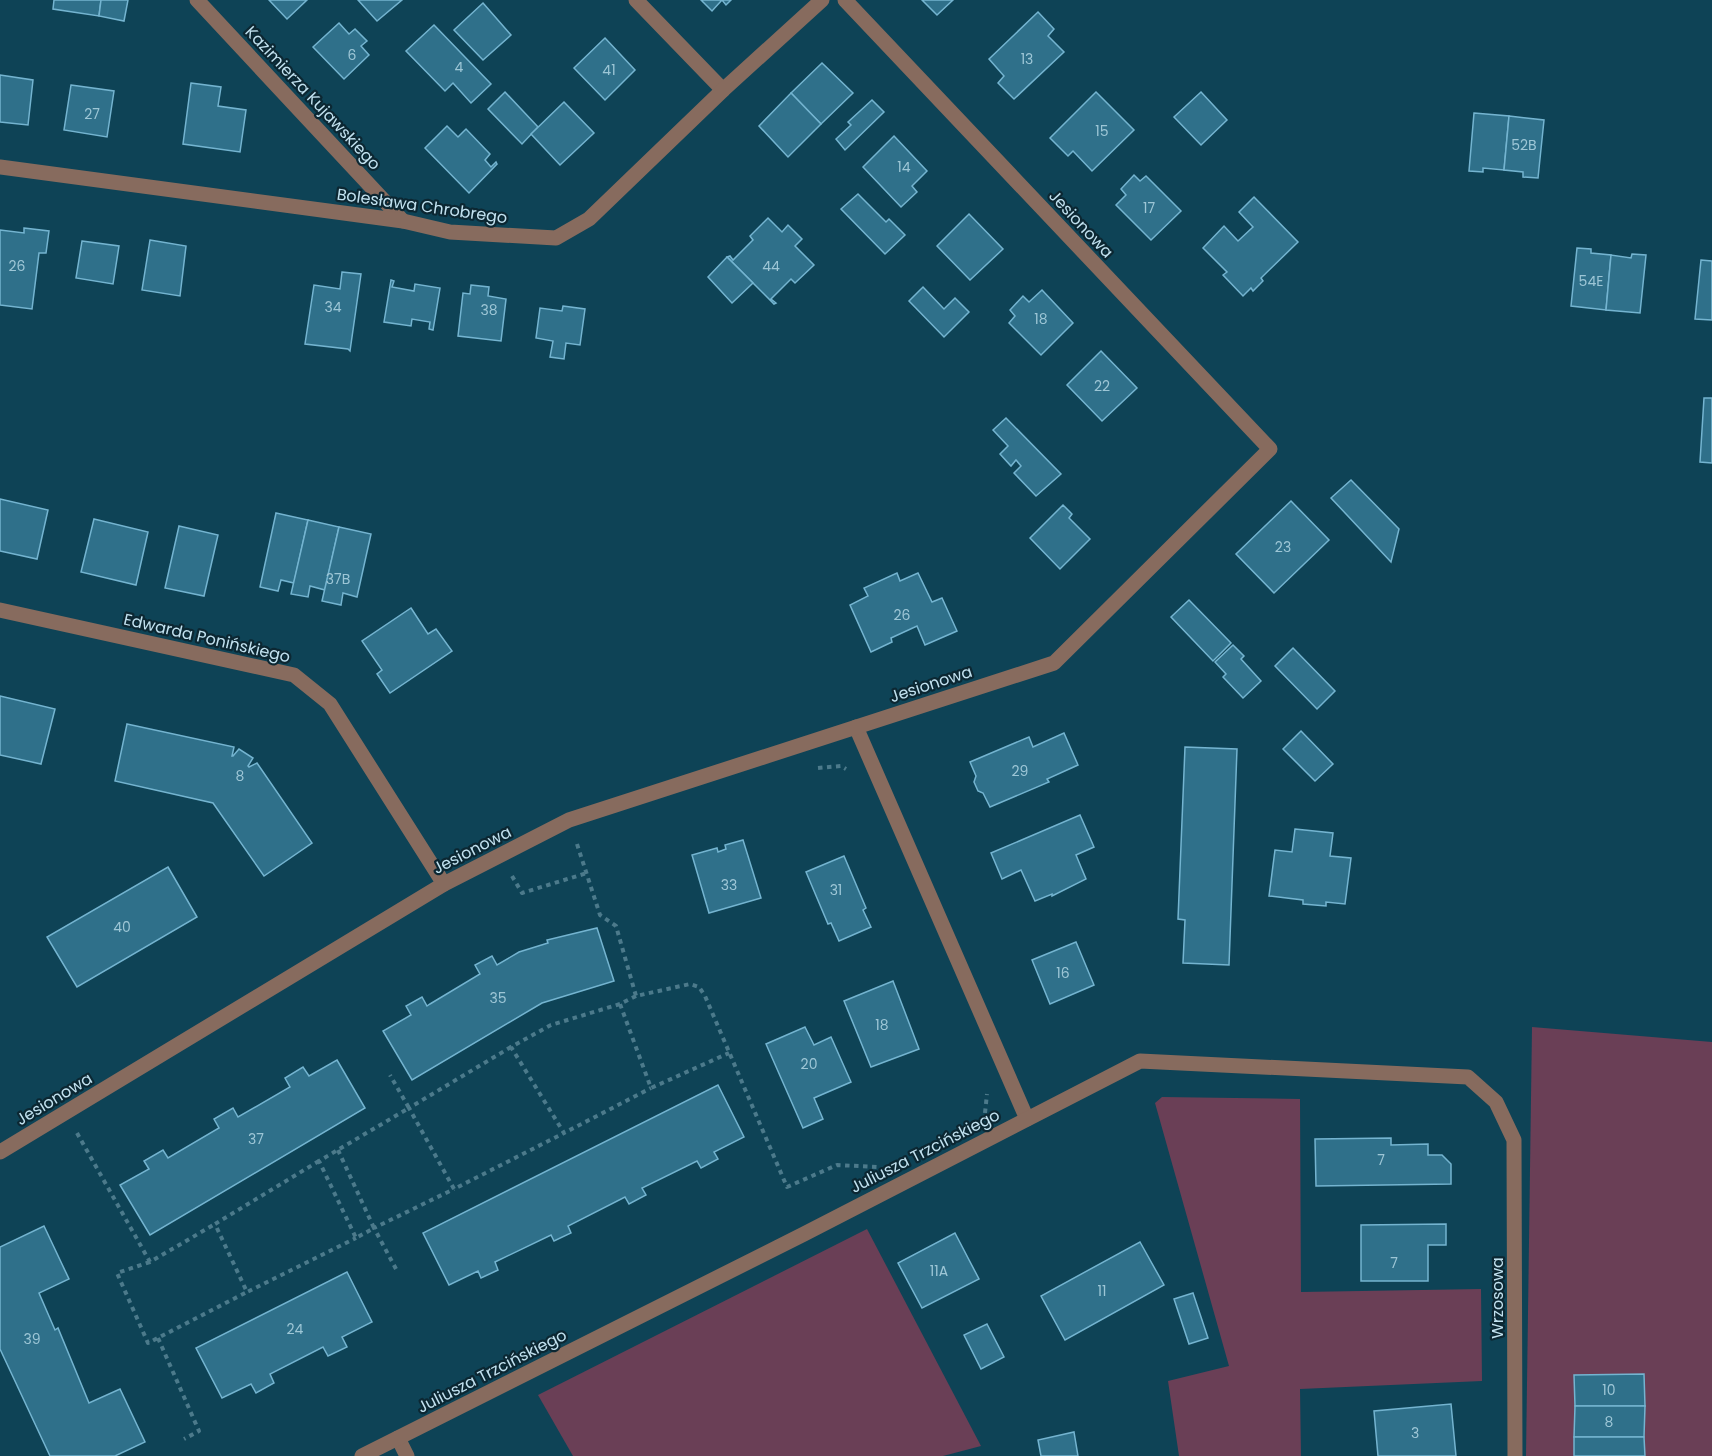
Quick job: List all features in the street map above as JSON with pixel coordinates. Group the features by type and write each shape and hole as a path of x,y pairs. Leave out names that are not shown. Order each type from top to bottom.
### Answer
{"street":[{"name":"Kazimierza Kujawskiego","path":"197,0 402,221"},
{"path":"636,0 723,90"},
{"name":"Bolesława Chrobrego","path":"0,167 402,221 450,231 556,238 589,219 723,90 822,0"},
{"name":"Jesionowa","path":"0,1152 444,884 569,820 1054,663 1270,449 845,0"},
{"name":"Edwarda Ponińskiego","path":"0,610 294,675 330,704 444,884"},
{"path":"856,727 1027,1119"},
{"name":"Juliusza Trzcińskiego","path":"362,1456 794,1239 1140,1061 1468,1077 1496,1102 1514,1140"},
{"name":"Wrzosowa","path":"1514,1140 1515,1456"},
{"path":"398,1438 407,1456"}],"path":[{"path":"790,748 801,771 841,766 850,772"},
{"path":"569,820 600,915 616,926 636,996"},
{"path":"501,855 522,893 587,873"},
{"path":"729,1053 651,1088 148,1343 117,1274 150,1262 551,1025 620,1004 636,996 690,984 699,987 705,996 787,1187 837,1165 882,1167"},
{"path":"620,1004 651,1088"},
{"path":"511,1047 564,1133"},
{"path":"390,1075 454,1189"},
{"path":"983,1119 987,1108 987,1093"},
{"path":"66,1113 150,1262"},
{"path":"338,1150 374,1228 396,1269"},
{"path":"319,1161 356,1238"},
{"path":"215,1224 247,1292"},
{"path":"158,1338 199,1431 184,1439"}],"shaded area":[{"path":"1532,1027 1712,1042 1712,1456 1526,1456"},
{"path":"1162,1097 1300,1099 1301,1292 1481,1289 1482,1381 1300,1389 1301,1456 1179,1456 1168,1381 1229,1366 1155,1103"},
{"path":"867,1229 981,1446 943,1456 573,1456 538,1395"}],"building":[{"path":"54,0 101,0 99,16 53,9"},
{"path":"101,0 128,0 124,21 99,16"},
{"path":"269,0 307,0 287,19"},
{"path":"358,0 402,0 377,21"},
{"path":"701,0 722,0 712,11"},
{"path":"922,0 953,0 937,15"},
{"path":"483,3 511,35 483,60 454,30"},
{"path":"1038,12 1054,29 1048,36 1064,52 1014,99 998,83 1004,76 989,59"},
{"path":"339,23 349,34 355,29 367,41 361,46 369,55 344,79 313,47"},
{"path":"434,25 491,84 471,103 453,83 445,91 406,51"},
{"path":"605,38 635,70 605,100 574,68"},
{"path":"822,63 853,93 821,124 791,93"},
{"path":"0,75 33,80 28,125 0,122"},
{"path":"191,83 221,87 218,106 246,110 240,152 183,144"},
{"path":"71,85 114,91 107,137 64,130"},
{"path":"505,92 538,127 522,144 488,109"},
{"path":"1096,92 1134,130 1092,171 1073,151 1068,156 1050,138"},
{"path":"1201,92 1227,120 1201,145 1174,117"},
{"path":"791,93 821,124 788,157 759,126"},
{"path":"872,100 884,112 845,150 836,139 851,125 848,122"},
{"path":"564,102 594,133 560,165 531,134"},
{"path":"1474,113 1509,116 1504,170 1483,168 1483,172 1469,171"},
{"path":"1509,116 1544,120 1538,178 1523,177 1523,172 1504,170"},
{"path":"447,126 458,137 466,129 490,154 485,160 491,167 496,162 497,164 469,193 425,148"},
{"path":"894,136 927,171 912,186 917,192 901,207 863,167"},
{"path":"1134,175 1140,181 1146,176 1181,211 1151,240 1116,205 1126,195 1121,189"},
{"path":"858,194 886,222 889,219 905,235 885,254 841,209"},
{"path":"1254,197 1298,242 1261,278 1263,281 1253,291 1251,288 1243,296 1223,275 1227,272 1203,248 1224,226 1238,241 1253,227 1239,212"},
{"path":"969,214 1003,249 970,280 937,246"},
{"path":"768,218 782,232 788,225 802,239 795,246 814,265 795,283 791,279 771,299 776,303 774,304 727,257 730,256 733,260 753,240 750,236"},
{"path":"24,228 49,231 46,253 39,253 32,309 0,305 0,230 24,233"},
{"path":"150,240 186,246 180,296 142,290"},
{"path":"82,241 119,246 113,284 76,278"},
{"path":"1577,248 1591,249 1591,253 1611,255 1606,310 1571,306"},
{"path":"1632,254 1646,255 1640,313 1606,310 1611,255 1631,258"},
{"path":"727,257 753,283 732,303 708,277"},
{"path":"1701,260 1712,261 1712,320 1695,319"},
{"path":"342,272 361,274 350,351 305,344 314,285 340,289"},
{"path":"391,280 394,281 392,287 414,291 415,284 440,288 433,330 429,329 430,322 412,319 411,326 384,322"},
{"path":"471,285 489,287 488,296 506,299 501,341 458,336 463,293 470,294"},
{"path":"923,287 944,309 955,298 969,312 944,337 909,301"},
{"path":"1042,290 1073,323 1041,355 1009,323 1015,316 1010,310 1023,296 1029,302"},
{"path":"563,306 585,309 580,345 566,343 564,359 550,357 553,341 536,338 540,308 562,311"},
{"path":"1101,351 1137,388 1102,421 1067,385"},
{"path":"1704,398 1712,398 1712,463 1700,462"},
{"path":"1006,418 1061,474 1036,496 1014,473 1021,466 1016,460 1011,466 1000,454 1008,446 993,430"},
{"path":"1351,480 1399,529 1391,562 1331,498"},
{"path":"0,499 48,510 37,559 0,551"},
{"path":"1291,501 1329,540 1274,593 1236,554"},
{"path":"1063,505 1072,514 1069,518 1090,539 1060,569 1030,538"},
{"path":"276,513 308,520 294,583 281,580 278,591 260,587"},
{"path":"94,519 148,532 136,585 81,572"},
{"path":"308,520 339,527 325,590 310,586 308,597 291,594"},
{"path":"179,526 218,535 204,596 165,588"},
{"path":"339,527 371,534 357,597 343,593 341,605 322,601"},
{"path":"897,573 900,581 918,573 932,602 942,598 957,631 925,645 917,626 891,638 892,642 871,652 850,605 868,596 864,588"},
{"path":"1189,600 1231,643 1213,661 1171,617"},
{"path":"411,608 428,634 436,629 452,651 390,693 377,674 382,670 362,641"},
{"path":"1233,645 1244,656 1241,659 1261,681 1243,698 1223,677 1226,674 1215,662"},
{"path":"1293,648 1335,691 1317,709 1275,666"},
{"path":"0,696 55,709 41,764 0,755"},
{"path":"127,724 234,747 232,756 239,749 253,758 248,766 257,763 312,843 264,876 213,803 115,781"},
{"path":"1301,731 1333,764 1315,781 1283,749"},
{"path":"1064,733 1078,765 1047,779 1049,782 990,807 974,782 976,776 970,762 1029,737 1033,747"},
{"path":"1185,747 1237,749 1229,965 1183,963 1185,920 1178,919"},
{"path":"1080,815 1094,847 1076,855 1086,879 1052,896 1052,894 1035,901 1021,870 1002,879 991,853"},
{"path":"1295,829 1333,833 1330,856 1351,858 1345,904 1326,902 1326,906 1303,904 1303,900 1269,896 1275,850 1292,852"},
{"path":"743,840 761,898 709,913 692,855 717,848 718,852 726,849 725,845"},
{"path":"844,856 866,908 863,910 871,927 839,941 831,923 828,924 806,872"},
{"path":"168,867 197,917 77,987 47,937"},
{"path":"597,928 614,981 542,1003 412,1080 383,1031 411,1015 406,1006 422,997 427,1006 480,974 475,965 492,956 497,965 519,952 548,943 547,940"},
{"path":"1076,942 1094,985 1050,1004 1032,960"},
{"path":"893,981 919,1049 871,1067 844,1001"},
{"path":"805,1027 814,1045 831,1037 851,1082 814,1098 823,1119 803,1128 766,1044"},
{"path":"337,1060 365,1108 150,1235 120,1185 149,1169 144,1161 163,1150 168,1158 219,1128 214,1119 233,1108 238,1117 290,1087 285,1078 303,1067 309,1076"},
{"path":"718,1085 744,1137 714,1152 718,1159 701,1168 697,1161 642,1188 646,1195 629,1204 625,1197 568,1226 571,1233 554,1241 551,1235 495,1262 498,1270 481,1278 478,1271 449,1285 423,1233"},
{"path":"1391,1138 1391,1145 1428,1144 1428,1155 1442,1155 1451,1164 1451,1184 1316,1186 1315,1139"},
{"path":"1446,1224 1446,1245 1428,1245 1428,1281 1361,1281 1361,1225"},
{"path":"44,1226 69,1279 39,1293 55,1330 58,1328 89,1403 120,1389 145,1442 115,1456 50,1456 0,1349 0,1247"},
{"path":"955,1233 979,1279 922,1308 898,1263"},
{"path":"1140,1242 1164,1285 1065,1340 1041,1296"},
{"path":"347,1272 372,1322 342,1337 347,1347 328,1356 323,1347 270,1374 274,1383 256,1393 251,1384 222,1398 196,1348"},
{"path":"1193,1293 1208,1338 1189,1344 1174,1299"},
{"path":"987,1324 1004,1357 981,1369 964,1335"},
{"path":"1644,1374 1645,1406 1575,1406 1574,1375"},
{"path":"1451,1404 1456,1456 1378,1456 1374,1411"},
{"path":"1575,1406 1645,1406 1644,1437 1574,1437"},
{"path":"1074,1432 1078,1456 1041,1456 1038,1440"},
{"path":"1574,1437 1644,1437 1645,1456 1574,1456"}]}
